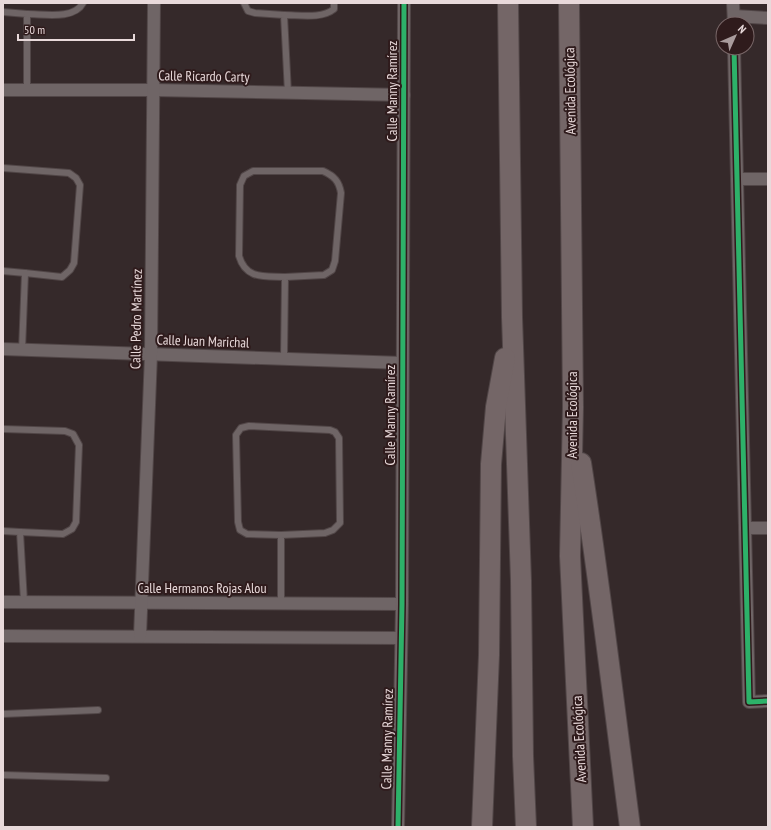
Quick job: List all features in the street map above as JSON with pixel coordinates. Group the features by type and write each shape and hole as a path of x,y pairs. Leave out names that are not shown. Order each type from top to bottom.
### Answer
{"main road":[{"path":"508,3 512,317 521,581 523,756 526,827"},
{"name":"Avenida Ecológica","path":"569,3 573,407 570,556 584,827"},
{"path":"482,827 489,655 491,464 496,407 512,317"},
{"path":"573,407 592,533 606,652 630,827"}],"street":[{"name":"Calle Pedro Martínez","path":"140,636 151,354 154,3"},
{"name":"Calle Manny Ramírez","path":"398,827 402,604 404,3"},
{"path":"733,3 734,16"},
{"path":"755,19 768,18"},
{"path":"734,56 749,702 768,701"},
{"name":"Calle Ricardo Carty","path":"3,90 153,90 404,95"},
{"path":"737,179 768,178"},
{"name":"Calle Juan Marichal","path":"3,349 402,363"},
{"path":"745,528 768,528"},
{"name":"Calle Hermanos Rojas Alou","path":"3,602 402,604"},
{"path":"3,636 401,638"}],"lane":[{"path":"3,12 27,14 69,14 78,10 83,3"},
{"path":"244,3 248,11 255,13 284,15 322,15 329,13 334,9 334,3"},
{"path":"27,14 27,90"},
{"path":"284,15 288,93"},
{"path":"3,168 69,173 76,178 80,185 74,263 70,270 62,277 3,271"},
{"path":"253,170 323,171 334,176 340,185 341,193 335,261 332,270 324,275 285,277 253,275 242,265 239,256 240,185 244,176 253,170"},
{"path":"22,350 25,273"},
{"path":"284,359 285,277"},
{"path":"249,426 330,430 335,432 338,438 340,523 333,530 325,533 281,535 247,534 240,530 238,522 236,435 241,428 249,426"},
{"path":"3,429 65,431 73,434 79,445 76,522 72,529 63,534 3,531"},
{"path":"20,532 24,602"},
{"path":"281,535 281,603"},
{"path":"3,714 98,710"},
{"path":"3,775 106,778"}],"cycle path":[{"path":"398,827 402,604 404,3"},
{"path":"734,56 749,702 768,701"}]}
